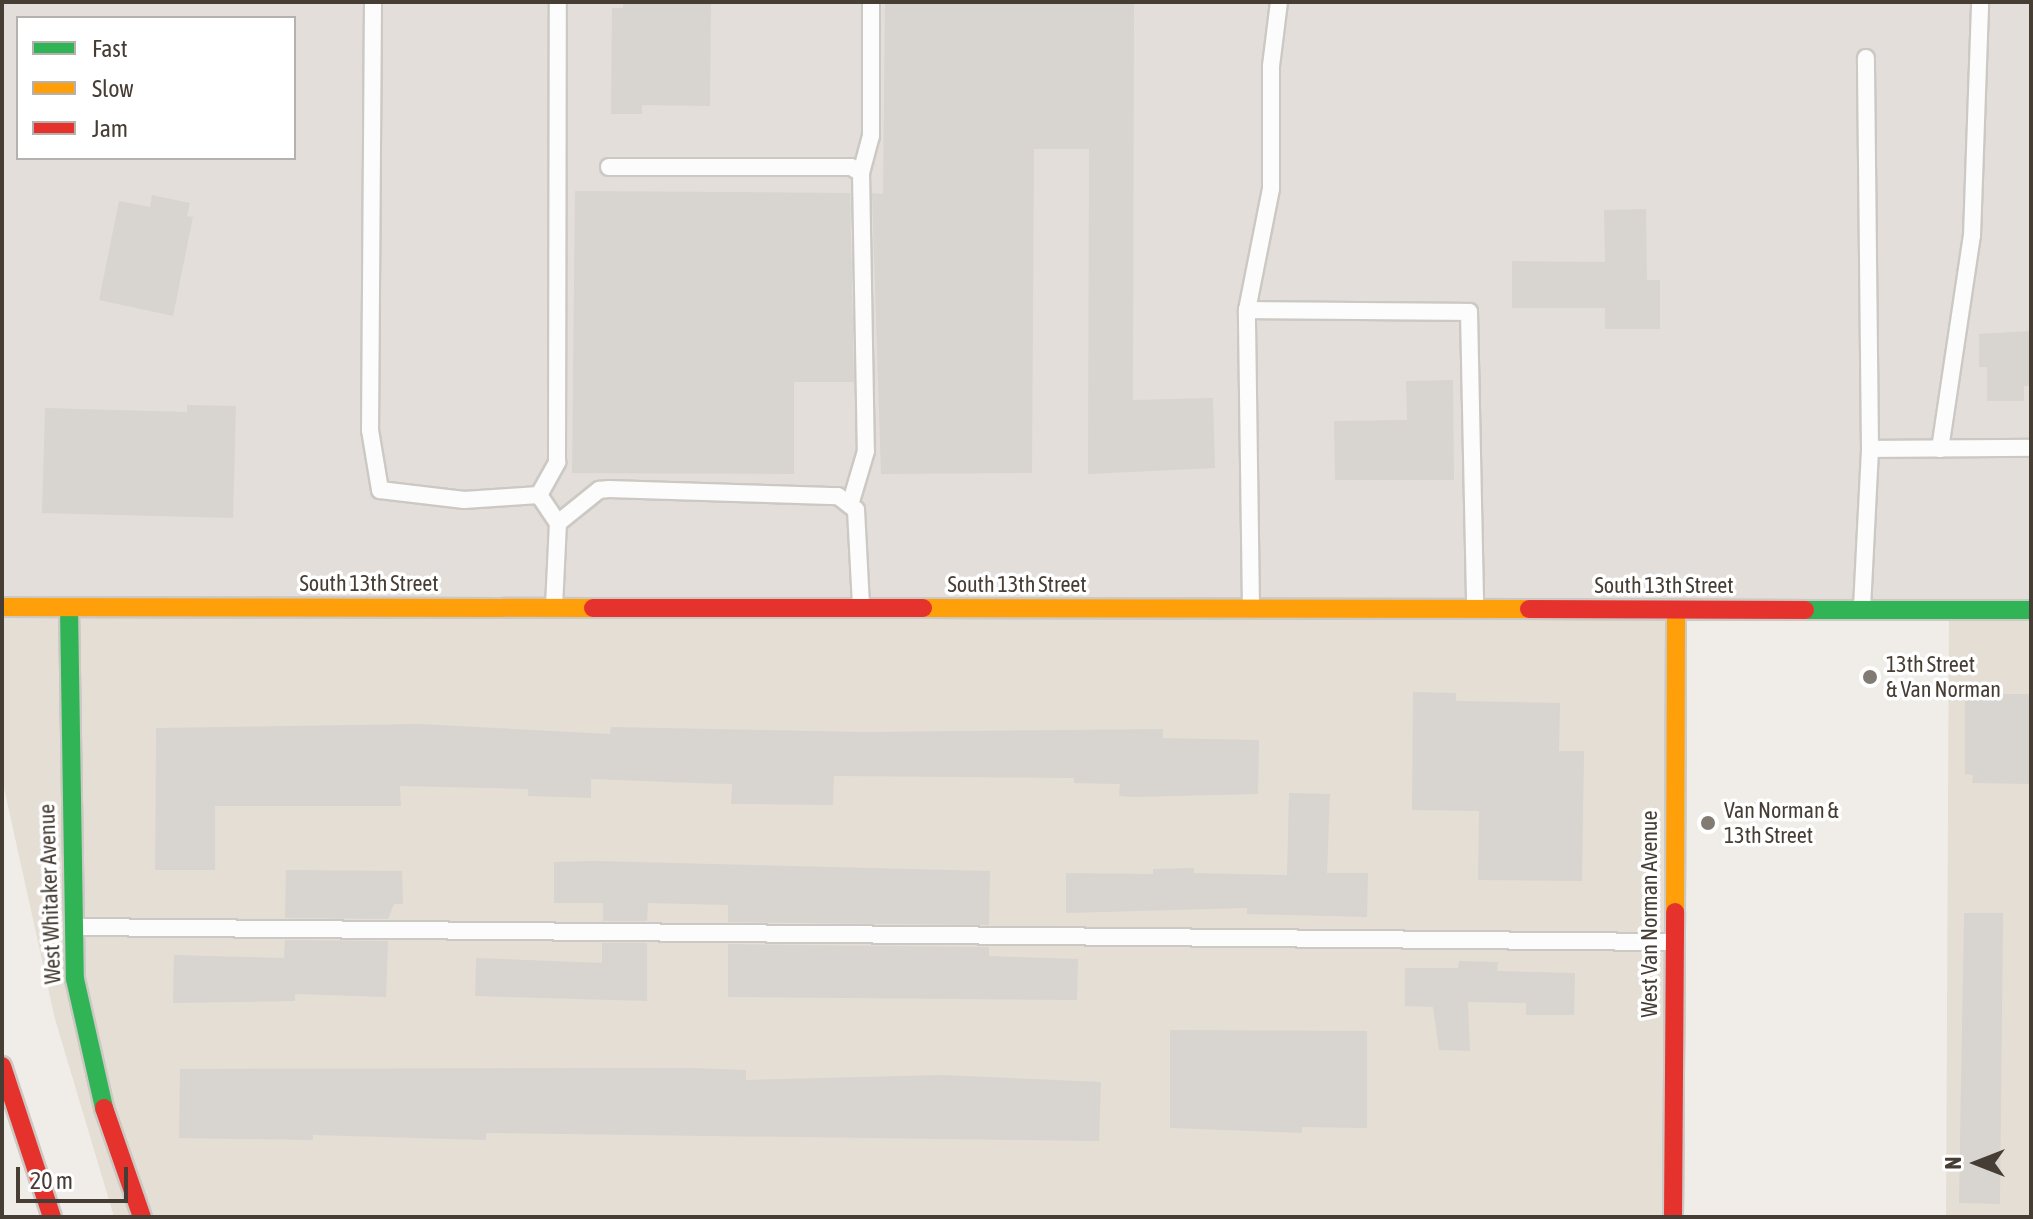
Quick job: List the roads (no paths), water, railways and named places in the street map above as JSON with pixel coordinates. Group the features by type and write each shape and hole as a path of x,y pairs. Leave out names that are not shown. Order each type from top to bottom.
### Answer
{"main road":[{"name":"South 13th Street","path":"2,607 2031,610"},
{"name":"West Whitaker Avenue","path":"69,608 71,927 80,1011 101,1098 142,1217"},
{"name":"West Van Norman Avenue","path":"1673,1217 1676,610"},
{"path":"2,1066 52,1217"}],"lane":[{"path":"373,2 370,430 380,490 464,500 539,495"},
{"path":"539,495 557,462 558,2"},
{"path":"850,505 866,451 861,173 871,136 871,2"},
{"path":"1251,610 1247,310 1271,189 1271,66 1279,2"},
{"path":"1940,449 1972,236 1980,2"},
{"path":"1862,610 1870,449 1866,58"},
{"path":"609,167 851,167 861,173"},
{"path":"1247,310 1469,312 1475,610"},
{"path":"1870,449 2031,448"},
{"path":"558,523 599,490 829,492 856,510 861,609"},
{"path":"539,495 558,523 554,609"},
{"path":"71,927 1674,942"}],"place":[{"name":"13th Street & Van Norman","path":"1870,677"},
{"name":"Van Norman & 13th Street","path":"1708,823"}]}
